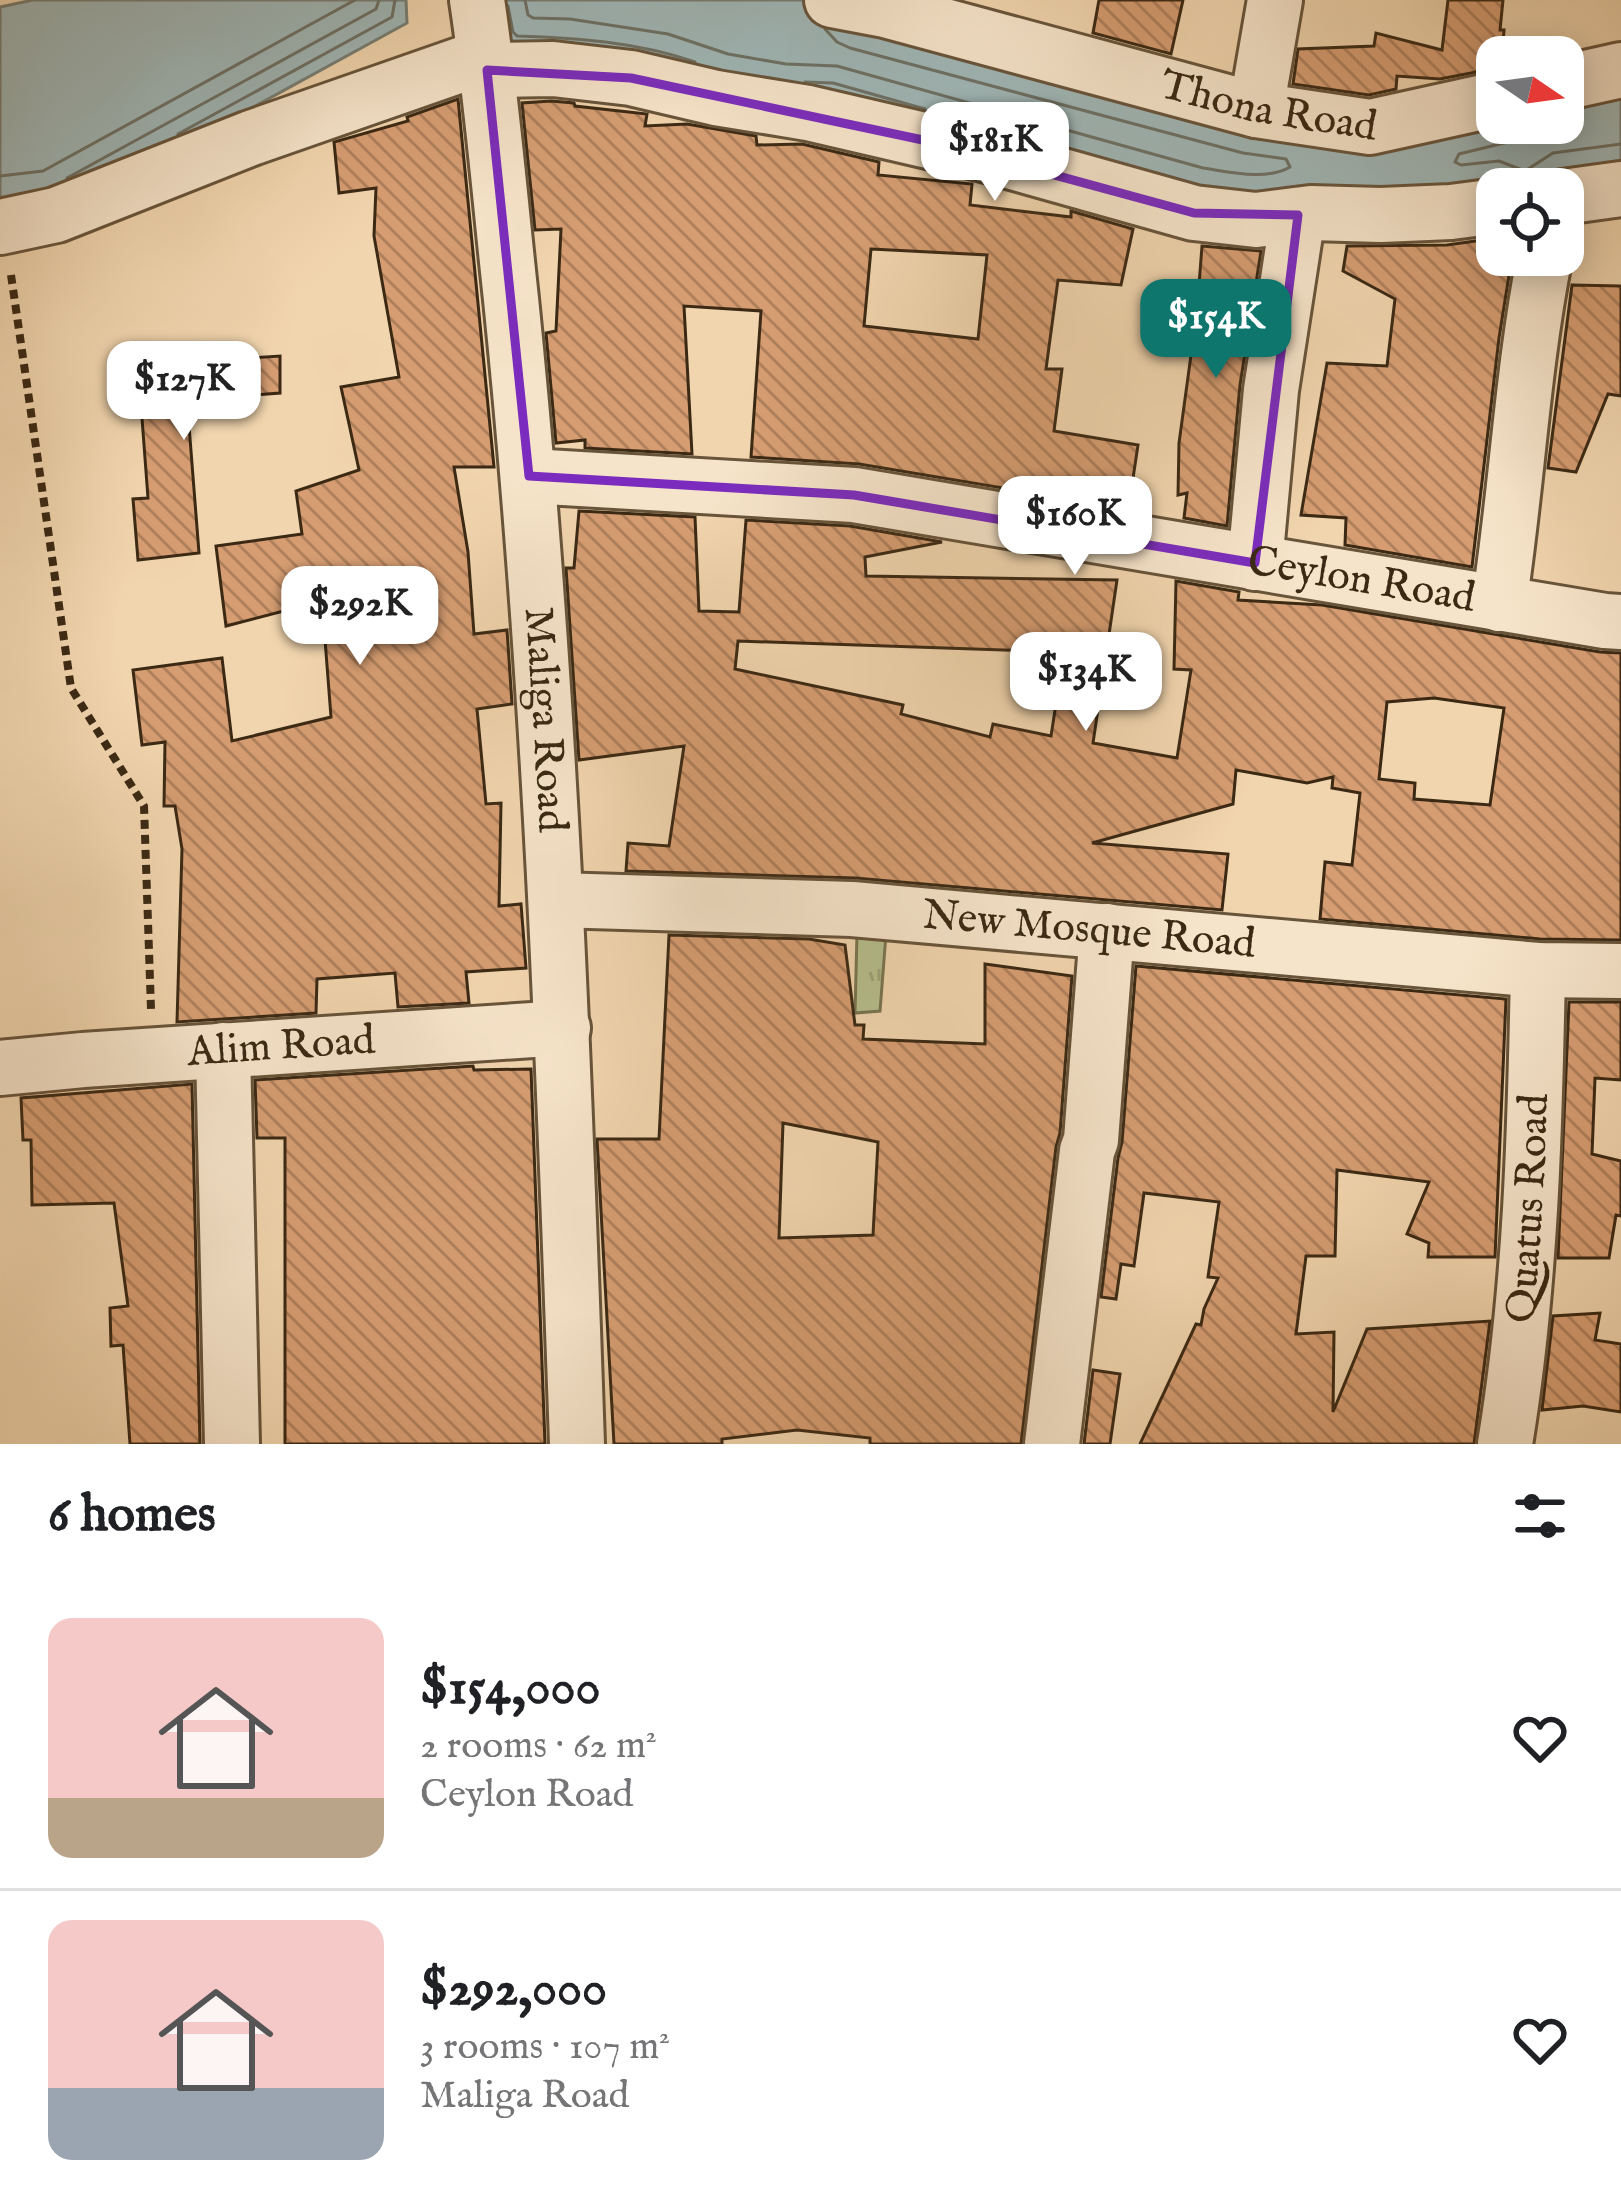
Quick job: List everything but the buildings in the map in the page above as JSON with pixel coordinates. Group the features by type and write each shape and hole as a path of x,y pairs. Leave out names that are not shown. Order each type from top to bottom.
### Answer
{"street":[{"name":"Maliga Road","path":"477,0 529,476 563,1028 577,1444"},
{"name":"Thona Road","path":"832,0 885,10 1256,110 1370,128 1476,104"},
{"path":"1256,110 1274,0"},
{"path":"2,227 56,215 251,138 486,63 631,78 808,113 937,142 1194,213 1256,220 1476,209"},
{"path":"1584,78 1621,70"},
{"path":"1584,193 1621,189"},
{"path":"1255,563 1271,390 1298,215"},
{"path":"1499,604 1541,276"},
{"name":"Ceylon Road","path":"529,476 854,495 1621,622"},
{"name":"New Mosque Road","path":"556,900 852,909 1538,970 1621,971"},
{"path":"1052,1444 1091,1140 1107,932"},
{"name":"Quatus Road","path":"1505,1444 1534,1177 1538,970"},
{"name":"Alim Road","path":"0,1068 563,1028"},
{"path":"223,1050 232,1444"}],"path":[{"path":"2,227 71,688 144,806 152,1055"}],"highlighted area":[{"path":"487,70 631,78 937,143 1194,213 1298,215 1255,563 854,495 529,476"}],"green space":[{"path":"857,933 886,934 880,1011 855,1013"}],"water":[{"path":"33,0 406,0 407,23 56,215 0,221 0,7"},
{"path":"479,0 832,0 1255,110 1476,122 1476,144 1584,144 1584,78 1621,69 1621,189 1584,189 1584,168 1476,168 1476,192 1311,213 492,63"}]}
